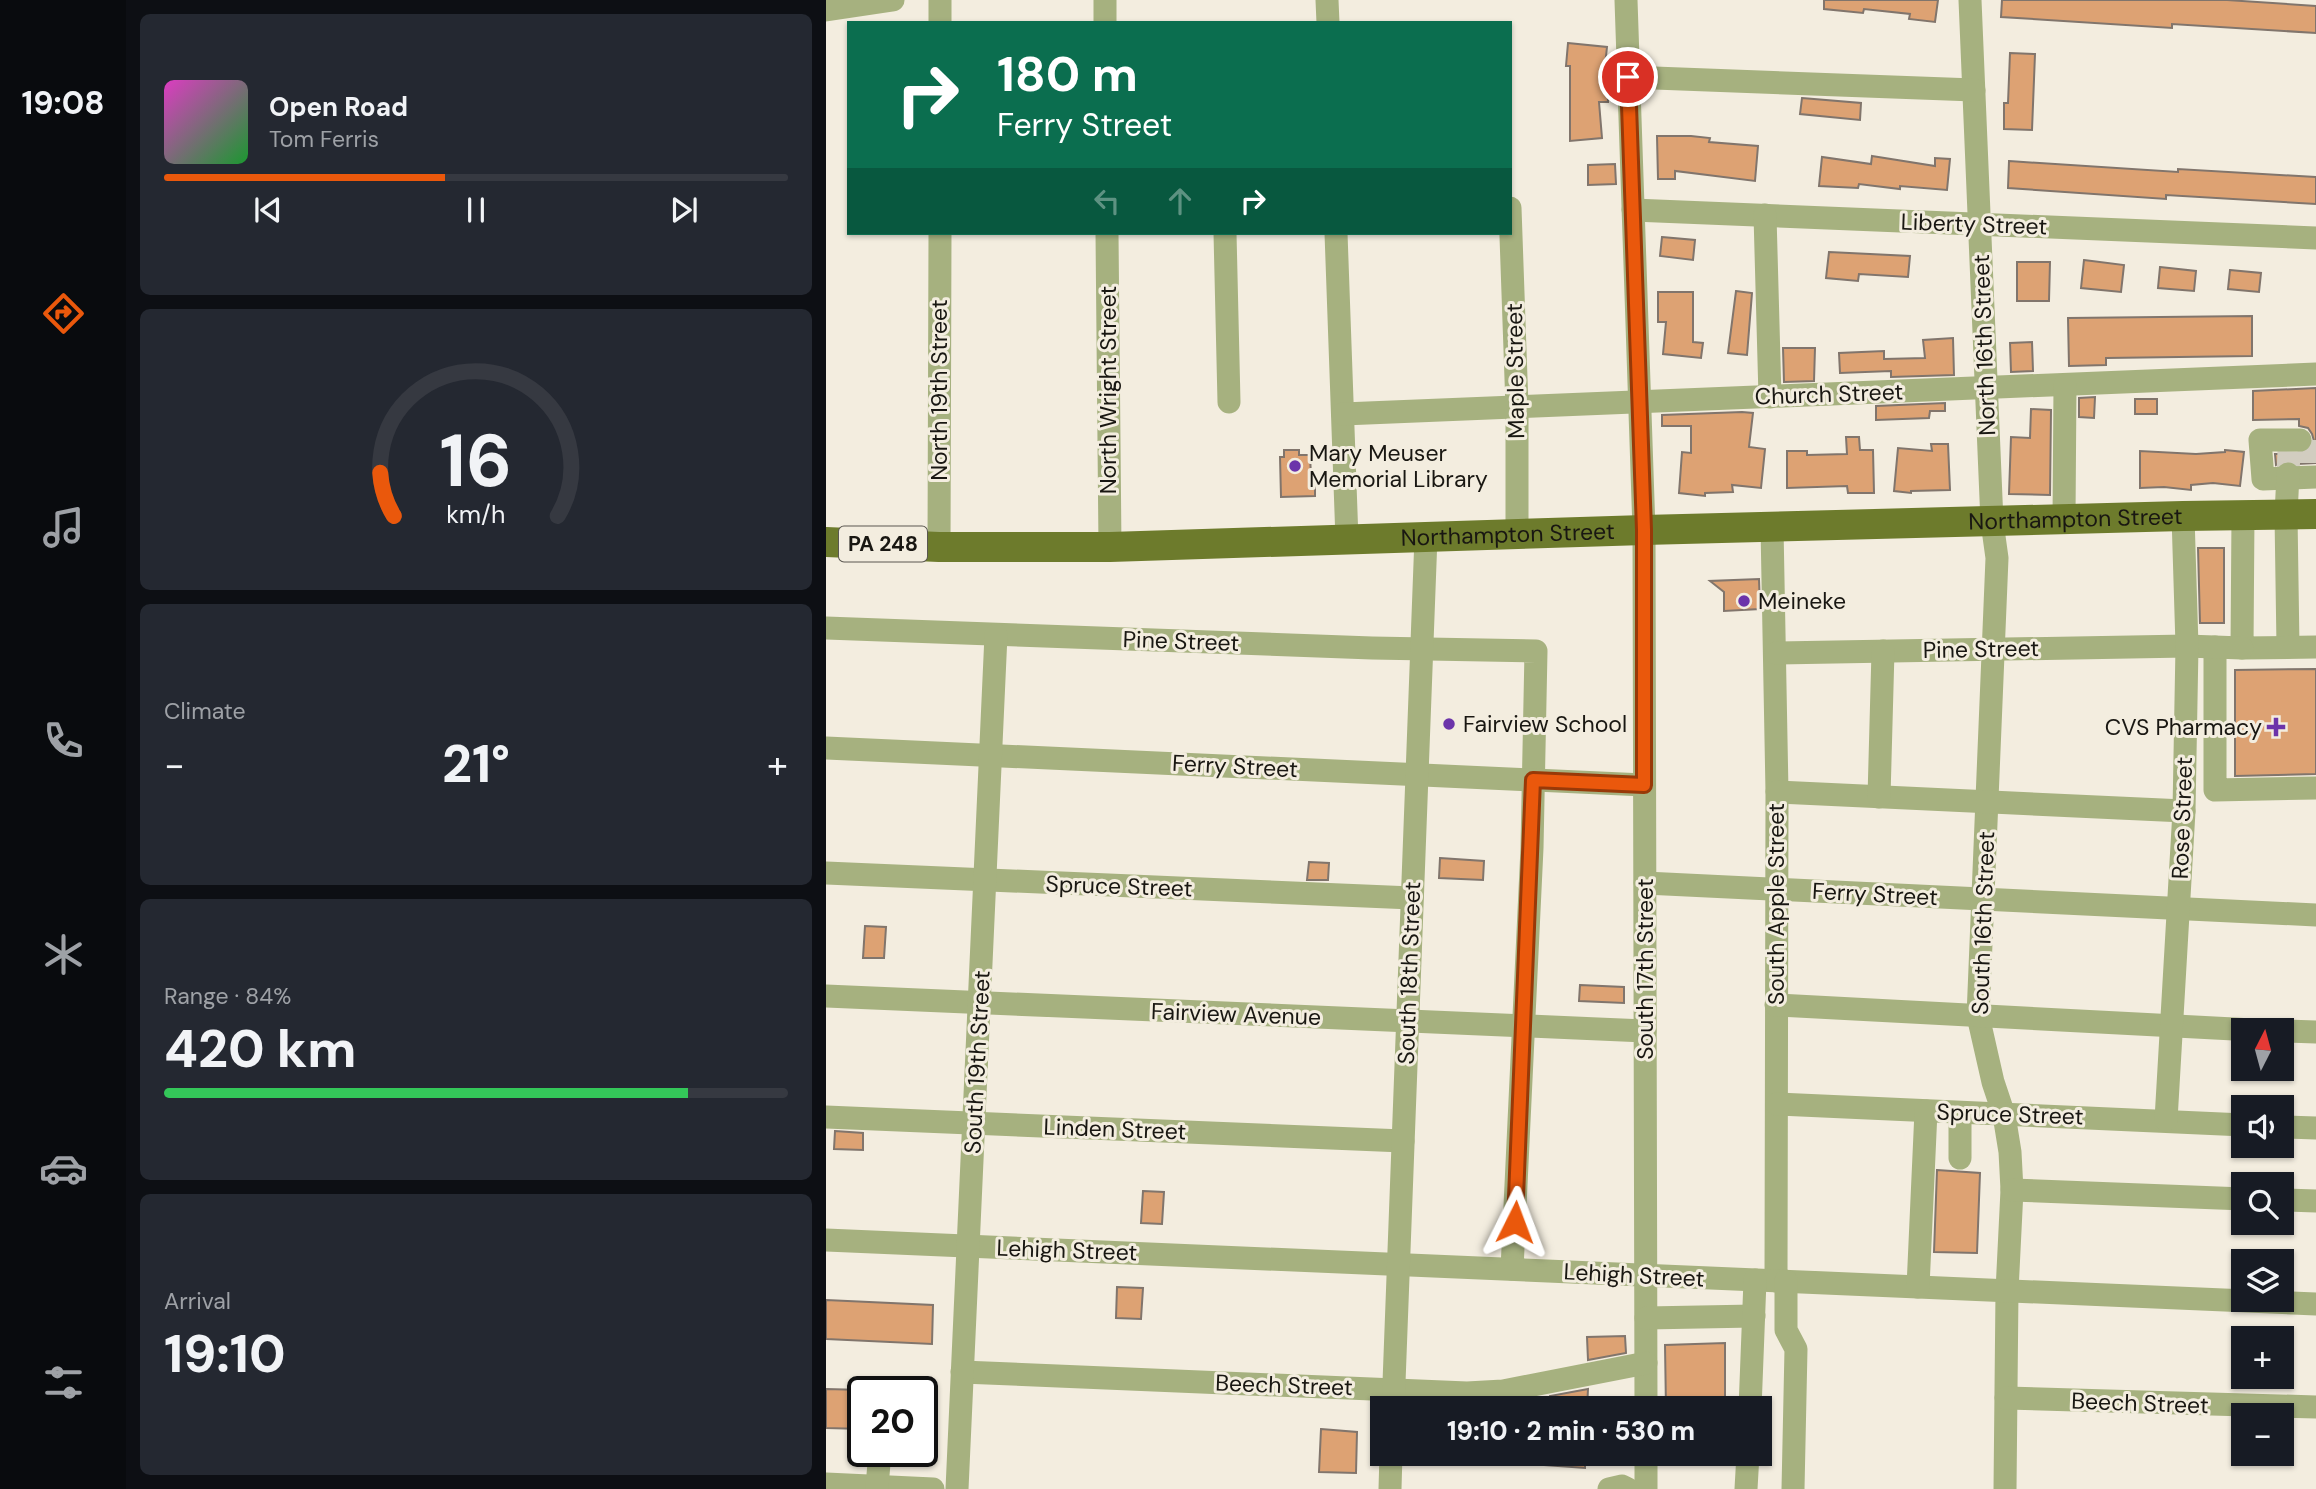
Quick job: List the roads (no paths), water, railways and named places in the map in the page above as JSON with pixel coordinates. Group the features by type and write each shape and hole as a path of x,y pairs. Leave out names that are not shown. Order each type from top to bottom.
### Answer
{"main road":[{"name":"Northampton Street","path":"826,542 939,547 1110,547 1644,530 2316,514"}],"street":[{"path":"826,10 893,0"},
{"path":"940,0 940,21"},
{"path":"1105,0 1105,21"},
{"path":"1327,0 1328,21"},
{"name":"South 17th Street","path":"1626,0 1644,530 1646,1396"},
{"name":"North 16th Street","path":"1970,0 1992,522"},
{"path":"1628,77 1974,90"},
{"name":"Liberty Street","path":"1633,210 2316,238"},
{"path":"1765,215 1770,397"},
{"name":"North 19th Street","path":"939,547 940,235"},
{"name":"North Wright Street","path":"1107,235 1110,547"},
{"path":"1225,235 1229,402"},
{"path":"1336,235 1347,540"},
{"name":"Maple Street","path":"1511,235 1517,407 1517,535"},
{"name":"Church Street","path":"1343,414 2316,374"},
{"path":"2064,520 2065,385"},
{"path":"2288,647 2286,515 2298,464"},
{"path":"2242,648 2244,515"},
{"name":"Rose Street","path":"2166,1120 2184,811 2187,646 2183,516"},
{"name":"South 16th Street","path":"1992,522 1997,558 1978,1016 1993,1082 2004,1115 2010,1152 2012,1189 2007,1291 2005,1489"},
{"name":"South Apple Street","path":"1772,527 1777,792 1777,1104 1772,1281"},
{"name":"South 18th Street","path":"1393,1396 1426,537"},
{"name":"Pine Street","path":"826,628 1536,651 1533,780"},
{"name":"South 19th Street","path":"957,1489 996,635"},
{"path":"2215,647 2215,790 2316,788"},
{"name":"Pine Street","path":"1776,653 1993,648 2316,647"},
{"path":"1879,797 1883,651"},
{"name":"Ferry Street","path":"826,748 1644,785"},
{"path":"1512,1269 1533,780"},
{"path":"1777,792 2184,811"},
{"name":"Spruce Street","path":"826,873 1412,898"},
{"name":"Ferry Street","path":"1645,883 2316,915"},
{"name":"Fairview Avenue","path":"826,996 1645,1031"},
{"path":"1776,1005 2231,1029"},
{"path":"2294,1031 2316,1032"},
{"name":"Spruce Street","path":"1777,1104 2231,1124"},
{"path":"1918,1287 1926,1111"},
{"path":"1960,1113 1960,1158"},
{"name":"Linden Street","path":"826,1117 1403,1141"},
{"path":"2294,1127 2316,1128"},
{"path":"2012,1189 2231,1198"},
{"path":"2294,1200 2316,1201"},
{"name":"Lehigh Street","path":"826,1240 2316,1304"},
{"path":"1751,1396 1754,1316 1772,1281"},
{"path":"1772,1281 1786,1330 1796,1349 1793,1489"},
{"path":"1646,1318 1754,1316"},
{"name":"Beech Street","path":"1425,1396 1503,1391 1646,1363"},
{"name":"Beech Street","path":"962,1373 1370,1398"},
{"name":"Beech Street","path":"2006,1398 2316,1407"},
{"path":"1390,1489 1391,1466"},
{"path":"1646,1466 1646,1489"},
{"path":"1746,1489 1747,1466"},
{"path":"877,1486 879,1467"},
{"path":"826,1484 933,1489"},
{"path":"1609,1489 1622,1486 1628,1489"}],"tunnel":[{"path":"2309,440 2309,473"},
{"path":"2288,474 2289,451"}],"place":[{"name":"Mary Meuser Memorial Library","path":"1295,466"},
{"name":"Meineke","path":"1744,601"},
{"name":"Fairview School","path":"1449,724"},
{"name":"CVS Pharmacy","path":"2276,727"}]}
